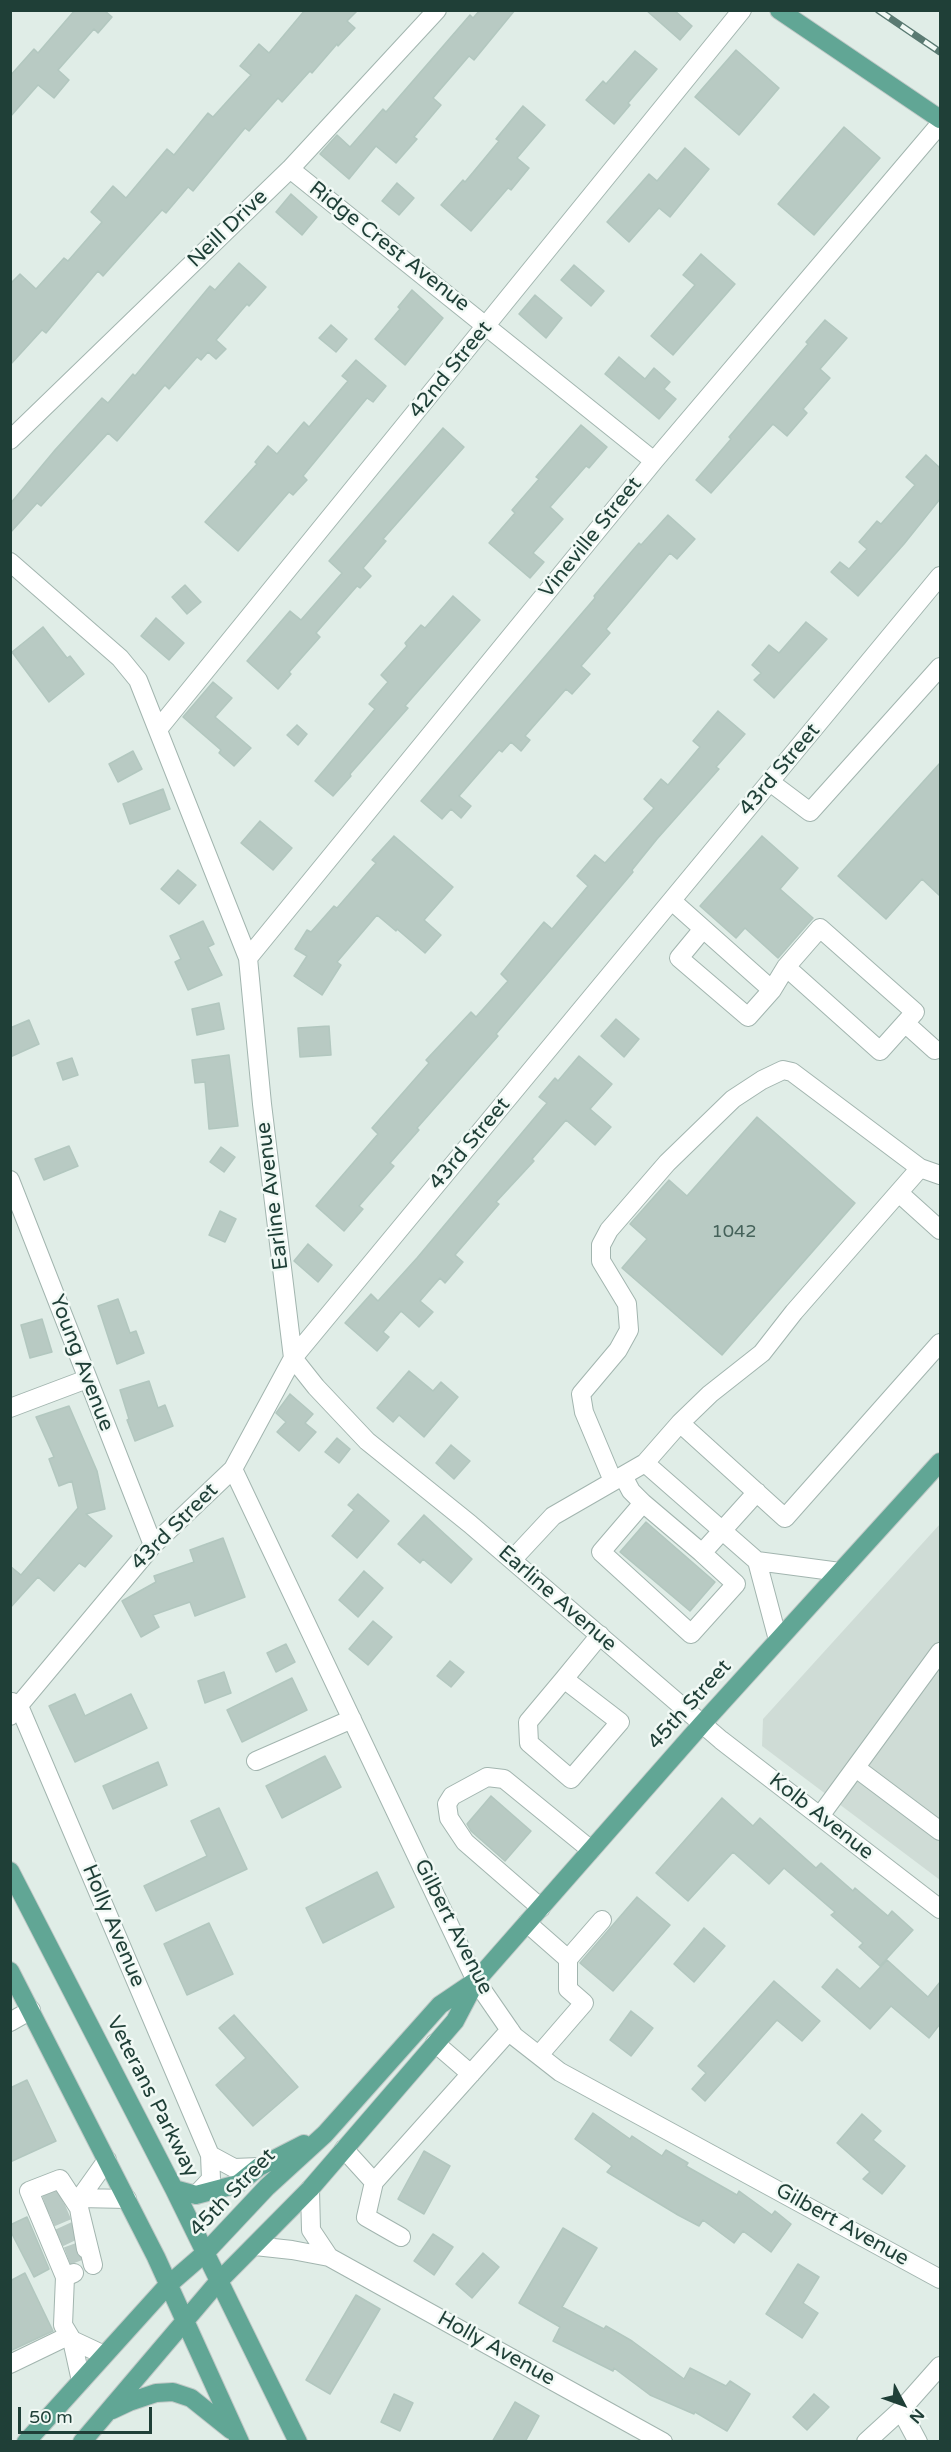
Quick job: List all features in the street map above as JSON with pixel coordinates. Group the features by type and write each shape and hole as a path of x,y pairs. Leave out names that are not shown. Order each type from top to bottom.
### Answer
{"main road":[{"path":"779,10 940,119"},
{"name":"45th Street","path":"82,2442 218,2282 310,2189 455,2021 477,1981 527,1923 702,1724 940,1462"},
{"name":"Veterans Parkway","path":"10,1871 174,2189 298,2442"},
{"path":"10,1971 156,2257 167,2286 239,2439"},
{"name":"45th Street","path":"26,2442 167,2286 206,2253 267,2187 325,2134 440,2005 477,1981"},
{"path":"174,2189 196,2195 238,2184 259,2167 325,2134"},
{"path":"105,2414 129,2402 156,2393 173,2392 200,2404 239,2439"}],"street":[{"name":"Neill Drive","path":"10,440 290,169 437,10"},
{"name":"42nd Street","path":"159,729 742,10"},
{"name":"Vineville Street","path":"248,958 654,461 940,124"},
{"name":"Ridge Crest Avenue","path":"290,169 654,461"},
{"name":"Earline Avenue","path":"10,562 120,658 138,680 248,958 262,1104 293,1358 367,1442 512,1560 702,1724"},
{"name":"43rd Street","path":"13,1708 153,1545 233,1469 293,1358 940,576"},
{"path":"770,782 810,812 940,667"},
{"path":"672,901 772,990"},
{"path":"703,930 679,958 748,1017 772,990 786,967 820,928 915,1012 880,1051 786,967"},
{"path":"905,1023 939,1049"},
{"path":"643,1503 601,1552 691,1634 736,1584 643,1503 618,1478 584,1412 581,1394 618,1350 629,1330 627,1305 601,1262 602,1245 609,1230 667,1163 733,1099 762,1080 783,1070 792,1072 920,1168 940,1175"},
{"path":"512,1560 552,1516 645,1463 680,1423 710,1394 762,1353 794,1312 920,1168"},
{"name":"Young Avenue","path":"10,1180 153,1545"},
{"path":"899,1193 940,1230"},
{"path":"680,1423 785,1518 940,1343"},
{"path":"10,1408 87,1379"},
{"path":"645,1463 757,1561 840,1572"},
{"name":"Gilbert Avenue","path":"233,1469 477,1981 514,2036 560,2072 940,2279"},
{"path":"702,1553 757,1492"},
{"path":"757,1561 778,1640"},
{"path":"564,1679 620,1722 571,1779 529,1743 528,1722 600,1635"},
{"path":"820,1816 940,1652"},
{"name":"Holly Avenue","path":"13,1708 210,2154 211,2179 196,2195"},
{"path":"256,1761 352,1719"},
{"name":"Kolb Avenue","path":"702,1724 940,1909"},
{"path":"856,1768 940,1831"},
{"path":"541,1908 465,1842 449,1818 447,1804 452,1796 487,1777 504,1779 591,1851"},
{"path":"539,2055 584,2003 568,1989 568,1959 602,1920"},
{"path":"527,1923 568,1959"},
{"path":"10,2022 31,2010"},
{"path":"402,2237 366,2217 374,2182 510,2030"},
{"path":"435,2043 471,2074"},
{"path":"344,2149 374,2182"},
{"path":"210,2154 234,2168 259,2167"},
{"path":"78,2229 73,2203 107,2160"},
{"path":"81,2381 70,2338 63,2325 66,2266 44,2213 29,2191 60,2179 73,2203 90,2257"},
{"name":"Holly Avenue","path":"310,2189 310,2230 329,2257"},
{"path":"73,2203 127,2199"},
{"name":"Holly Avenue","path":"255,2246 329,2257 663,2442"},
{"path":"10,2364 70,2338 104,2355"},
{"path":"866,2442 901,2410 940,2367"},
{"path":"901,2410 918,2442"}],"shaded area":[{"path":"940,1524 940,1880 762,1746 763,1719"}],"building":[{"path":"75,10 104,10 112,17 98,33 94,29 58,70 69,80 54,98 38,85 10,117 10,76 34,49 38,53"},
{"path":"305,10 358,10 347,21 355,28 338,46 337,44 312,73 310,71 282,102 278,98 249,131 245,128 193,191 188,187 166,213 162,210 103,276 98,271 46,333 42,330 10,365 10,284 20,274 36,289 64,258 68,261 102,222 91,212 113,186 126,198 167,149 174,155 208,113 213,117 251,75 240,66 259,44 269,53"},
{"path":"480,10 515,10 474,60 469,56 433,98 441,105 414,137 417,139 396,163 376,146 349,179 320,154 337,135 350,147 383,109 386,112 470,15 473,18"},
{"path":"646,10 674,10 692,26 680,40"},
{"path":"736,50 779,88 739,135 695,97"},
{"path":"635,51 657,69 628,103 630,105 614,124 586,100 603,81 606,84"},
{"path":"523,106 545,125 517,158 529,168 511,190 508,188 471,231 441,205 463,180 465,182 499,141 496,139"},
{"path":"844,127 880,158 814,235 778,204"},
{"path":"685,148 709,169 670,217 659,208 629,242 607,222 649,174 657,181"},
{"path":"397,183 414,198 399,215 382,201"},
{"path":"291,194 317,217 302,235 276,212"},
{"path":"701,254 735,284 673,355 651,336 695,285 683,275"},
{"path":"239,263 266,287 249,306 247,304 216,340 226,349 216,359 208,352 201,360 197,357 169,389 165,385 117,441 108,433 41,506 37,503 10,533 10,504 55,450 102,398 108,403 133,374 135,376 210,286 215,290"},
{"path":"574,265 604,291 591,306 561,280"},
{"path":"412,290 443,318 405,365 375,339 400,309 398,307"},
{"path":"535,295 562,318 546,338 519,314"},
{"path":"825,320 847,338 820,369 830,378 803,409 807,413 787,436 773,424 711,493 696,480 731,439 729,437 808,344 806,342"},
{"path":"331,325 347,339 336,352 319,338"},
{"path":"619,357 645,379 654,368 670,382 664,389 676,399 659,419 605,374"},
{"path":"356,360 386,386 373,402 367,398 303,476 307,480 293,495 289,492 238,551 205,522 257,464 255,462 268,446 277,454 304,422 309,427 348,381 342,376"},
{"path":"581,425 607,447 589,468 586,466 550,507 563,519 533,553 544,562 530,578 489,543 515,513 512,510 539,479 536,477"},
{"path":"443,428 464,447 383,539 386,541 363,568 371,576 360,588 357,586 316,633 320,637 289,672 291,674 278,689 247,661 290,611 301,620 342,573 329,561"},
{"path":"926,455 940,468 940,499 858,596 831,572 840,562 849,569 867,549 859,542 877,521 881,524 915,485 906,477"},
{"path":"668,515 695,539 677,559 670,553 606,629 610,633 581,666 590,674 572,694 566,689 525,736 530,740 521,751 511,742 502,752 499,750 459,796 471,806 461,818 451,809 442,819 421,801 595,598 594,596 639,543 641,545"},
{"path":"185,585 201,602 187,614 172,597"},
{"path":"453,596 480,620 405,706 408,708 333,796 315,781 375,709 369,704 388,682 381,675 407,646 405,643 421,625 425,628"},
{"path":"156,618 184,643 169,660 141,636"},
{"path":"806,622 827,639 774,698 754,680 761,673 752,665 769,645 779,653"},
{"path":"43,627 67,658 70,656 84,674 49,702 12,652"},
{"path":"213,682 232,698 215,717 251,748 234,766 219,753 221,750 183,717"},
{"path":"718,711 745,734 716,767 719,769 657,839 632,870 633,872 496,1034 498,1036 417,1128 419,1130 390,1163 394,1166 359,1206 363,1209 344,1231 316,1206 378,1134 372,1128 429,1063 426,1060 471,1012 476,1017 508,981 501,974 544,922 552,929 588,886 577,876 595,855 605,863 654,808 644,799 661,779 668,785 700,747 693,741"},
{"path":"297,725 307,734 298,745 287,735"},
{"path":"133,751 142,769 118,782 109,764"},
{"path":"940,763 940,896 922,879 886,919 838,876"},
{"path":"163,789 170,809 130,824 123,804"},
{"path":"260,821 292,848 273,870 241,843"},
{"path":"394,836 453,887 424,920 441,935 425,953 377,915 337,962 341,965 322,995 294,976 307,956 295,949 307,930 311,932 334,906 337,908 376,863 372,860"},
{"path":"762,836 798,868 780,889 813,918 778,958 745,928 736,938 700,906"},
{"path":"178,870 196,885 179,904 161,889"},
{"path":"203,921 214,944 208,947 222,975 188,990 175,962 181,959 170,936"},
{"path":"219,1003 224,1029 197,1035 192,1009"},
{"path":"616,1019 639,1039 624,1057 601,1036"},
{"path":"29,1020 39,1044 10,1057 10,1028"},
{"path":"329,1026 331,1055 300,1057 298,1028"},
{"path":"229,1055 238,1126 209,1129 205,1082 195,1083 192,1060"},
{"path":"579,1056 612,1084 590,1109 611,1127 595,1145 566,1120 532,1159 534,1161 496,1202 499,1204 455,1255 463,1262 445,1283 440,1278 420,1301 433,1312 419,1327 401,1311 383,1332 389,1337 377,1351 345,1323 371,1294 378,1301 417,1258 547,1103 539,1097 555,1078 558,1081"},
{"path":"72,1058 78,1075 63,1080 57,1063"},
{"path":"757,1117 855,1203 722,1355 622,1268 647,1239 630,1224 669,1180 687,1196"},
{"path":"69,1146 78,1166 44,1180 35,1159"},
{"path":"221,1147 235,1157 224,1172 210,1162"},
{"path":"220,1211 236,1219 225,1242 209,1235"},
{"path":"308,1244 332,1265 318,1282 294,1261"},
{"path":"118,1299 130,1333 136,1331 144,1353 117,1364 98,1306"},
{"path":"42,1319 52,1352 30,1358 21,1325"},
{"path":"409,1371 433,1391 441,1382 458,1397 424,1437 399,1415 393,1422 377,1408"},
{"path":"149,1381 158,1408 165,1405 173,1426 135,1441 120,1390"},
{"path":"290,1394 313,1414 305,1423 316,1432 299,1451 277,1432 286,1422 276,1413"},
{"path":"69,1406 97,1471 105,1509 86,1514 112,1536 85,1567 79,1563 54,1591 38,1577 10,1608 10,1566 21,1575 78,1508 72,1481 59,1486 49,1459 54,1457 36,1417"},
{"path":"337,1438 350,1449 339,1463 325,1452"},
{"path":"451,1445 470,1461 454,1479 436,1463"},
{"path":"358,1494 389,1521 357,1558 332,1536 354,1510 348,1505"},
{"path":"424,1515 472,1559 451,1583 423,1559 420,1563 398,1544"},
{"path":"646,1522 715,1582 690,1611 620,1552"},
{"path":"223,1538 245,1597 195,1616 190,1602 153,1615 159,1627 141,1637 122,1601 156,1582 154,1576 194,1562 190,1550"},
{"path":"364,1571 383,1588 358,1617 339,1600"},
{"path":"373,1621 392,1637 368,1665 349,1649"},
{"path":"286,1644 295,1662 276,1672 267,1653"},
{"path":"450,1661 464,1672 451,1687 437,1676"},
{"path":"224,1672 231,1693 205,1703 198,1681"},
{"path":"292,1678 307,1710 242,1742 227,1710"},
{"path":"75,1694 85,1716 131,1694 147,1728 75,1762 49,1706"},
{"path":"325,1756 341,1787 282,1818 266,1786"},
{"path":"158,1762 167,1785 113,1809 103,1786"},
{"path":"491,1796 531,1831 505,1861 471,1831 467,1824"},
{"path":"722,1798 753,1826 760,1818 816,1868 821,1863 853,1891 855,1888 888,1916 892,1911 913,1930 880,1966 859,1947 863,1943 831,1915 835,1912 784,1868 769,1884 733,1852 688,1901 656,1873"},
{"path":"219,1808 247,1869 156,1911 144,1886 207,1856 191,1821"},
{"path":"377,1872 394,1907 323,1943 306,1908"},
{"path":"637,1897 670,1925 613,1991 580,1963"},
{"path":"209,1923 233,1974 187,1995 164,1944"},
{"path":"704,1928 725,1946 694,1982 674,1964"},
{"path":"887,1960 928,1997 940,1982 940,2024 929,2038 891,2006 870,2029 822,1987 837,1969 860,1989"},
{"path":"774,1981 820,2021 802,2041 777,2020 705,2101 692,2089 706,2073 698,2066"},
{"path":"631,2011 653,2028 631,2056 610,2040"},
{"path":"234,2015 298,2087 253,2126 216,2085 246,2058 219,2028"},
{"path":"27,2080 56,2141 10,2162 10,2088"},
{"path":"593,2113 630,2139 632,2136 662,2156 666,2150 688,2163 686,2166 737,2195 739,2191 772,2215 775,2211 791,2224 771,2252 743,2231 734,2243 703,2220 699,2226 678,2215 607,2172 612,2166 575,2139"},
{"path":"862,2114 881,2131 873,2140 905,2166 882,2194 863,2179 870,2172 837,2143"},
{"path":"424,2151 450,2166 424,2214 398,2199"},
{"path":"27,2217 49,2269 34,2277 10,2230 10,2225"},
{"path":"563,2228 597,2248 562,2307 604,2329 606,2326 632,2341 684,2379 690,2368 726,2386 730,2381 750,2394 727,2431 695,2412 694,2414 650,2395 614,2368 613,2371 553,2341 560,2327 519,2303"},
{"path":"433,2234 453,2247 434,2275 414,2261"},
{"path":"483,2253 499,2267 472,2298 456,2284"},
{"path":"798,2264 819,2277 803,2303 818,2313 802,2338 766,2314"},
{"path":"25,2273 53,2331 10,2351 10,2281"},
{"path":"356,2295 380,2309 330,2394 306,2380"},
{"path":"394,2394 413,2403 400,2431 381,2422"},
{"path":"814,2394 829,2407 807,2430 793,2417"},
{"path":"515,2402 539,2416 525,2442 492,2442"}],"tunnel":[{"path":"45,2204 65,2197"},
{"path":"51,2218 70,2210"},
{"path":"59,2238 78,2229"},
{"path":"67,2256 86,2249"}],"railway":[{"path":"878,10 940,52"}]}
